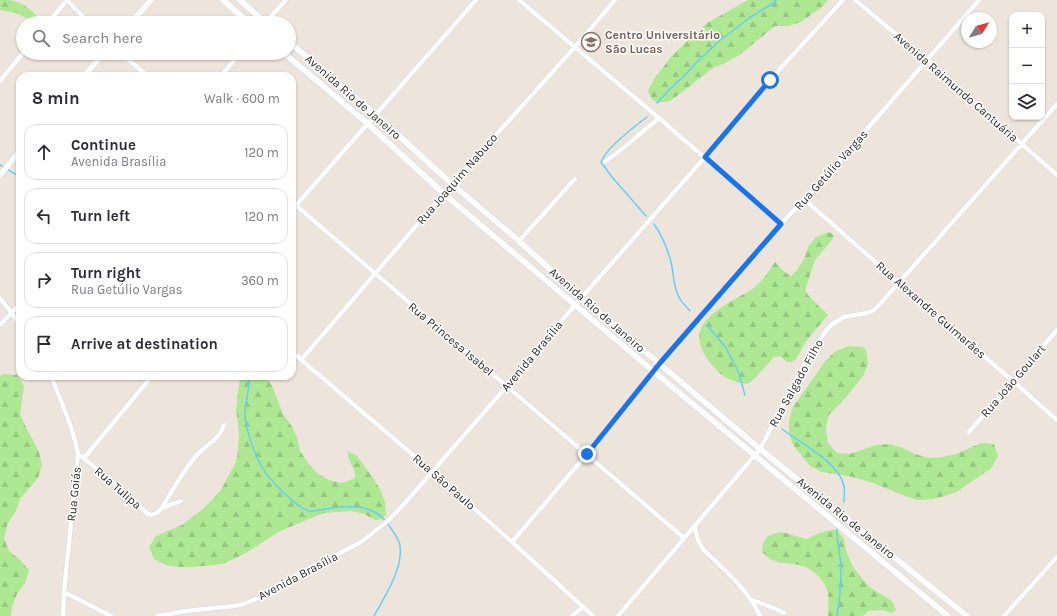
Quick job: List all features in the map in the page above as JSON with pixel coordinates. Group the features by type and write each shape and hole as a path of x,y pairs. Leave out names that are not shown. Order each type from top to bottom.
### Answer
{"main road":[{"path":"223,0 241,16"},
{"path":"240,0 258,16"},
{"name":"Avenida Rio de Janeiro","path":"296,48 376,115 582,298 760,449 967,616"},
{"name":"Avenida Rio de Janeiro","path":"292,60 368,124 444,194 653,371 948,616"}],"street":[{"path":"54,16 67,0 82,16"},
{"path":"137,16 151,0"},
{"path":"272,16 286,0"},
{"path":"296,202 368,124 476,0"},
{"path":"519,0 705,157 781,224"},
{"name":"Rua Joaquim Nabuco","path":"301,360 452,184 575,47 615,0"},
{"name":"Avenida Brasília","path":"158,616 186,611 234,606 254,600 307,569 361,542 389,520 433,472 770,80 843,0"},
{"name":"Avenida Raimundo Cantuária","path":"855,0 927,60 1057,175"},
{"name":"Rua Getúlio Vargas","path":"512,542 587,454 653,371 781,224 805,200 979,0"},
{"path":"0,81 17,60"},
{"path":"87,72 98,60"},
{"path":"129,60 143,72"},
{"path":"225,72 235,60"},
{"name":"Rua Salgado Filho","path":"618,616 760,449 811,351 826,330 844,317 867,314 874,310 1057,104"},
{"path":"605,162 659,118"},
{"path":"1,174 16,156"},
{"path":"519,241 575,179"},
{"name":"Rua Alexandre Guimarães","path":"805,200 1057,420"},
{"name":"Rua Princesa Isabel","path":"296,206 684,538"},
{"path":"0,298 16,318"},
{"path":"0,325 16,308"},
{"name":"Rua João Goulart","path":"969,432 1057,330"},
{"name":"Rua São Paulo","path":"296,356 433,472 593,616"},
{"name":"Rua Goiás","path":"53,380 70,422 78,454 64,592 63,616"},
{"path":"84,458 149,380"},
{"path":"162,508 171,492 198,454 220,434 224,425"},
{"name":"Rua Tulipa","path":"78,454 105,475 150,515 155,514 162,508 181,501"},
{"path":"695,526 697,539 704,550 744,590 760,616"},
{"path":"1004,616 1057,557"},
{"path":"64,592 111,616"},
{"path":"750,599 784,613"},
{"path":"572,616 583,607"}],"green space":[{"path":"0,0 10,0 25,6 36,16 22,16 16,13 0,10"},
{"path":"748,0 828,0 822,7 801,22 788,26 775,26 738,56 713,68 670,101 657,103 652,99 648,91 654,79 671,57 707,23"},
{"path":"829,232 834,235 832,240 815,260 805,290 828,315 807,340 796,359 792,362 787,362 780,356 774,357 748,384 735,382 720,374 708,360 699,340 700,331 704,324 717,310 750,291 761,282 775,262 782,270 791,276 797,270 804,259 808,247 816,237"},
{"path":"849,346 862,347 866,349 868,364 863,376 828,416 826,429 828,443 837,453 850,454 876,445 890,444 929,458 956,454 981,443 994,444 998,456 991,468 958,491 932,499 918,500 873,483 848,476 822,472 810,466 793,445 789,433 789,420 793,407 826,360 836,351"},
{"path":"3,374 16,375 16,380 20,380 24,386 20,414 39,452 42,465 38,478 20,499 16,511 8,523 4,538 9,551 29,570 25,583 17,594 12,607 11,616 0,616 0,376"},
{"path":"240,380 268,380 283,414 297,437 300,451 308,463 317,473 329,480 342,483 355,478 355,472 349,460 348,451 357,456 380,489 385,502 386,515 381,519 375,520 364,514 351,511 324,513 280,531 246,553 222,564 179,567 166,565 154,559 149,547 156,536 182,525 203,509 221,490 236,462 239,436 236,410"},
{"path":"837,530 844,539 846,551 853,567 864,581 871,588 892,601 896,610 892,613 882,610 868,611 863,616 828,616 827,589 818,575 809,569 796,564 772,560 762,552 763,543 768,536 776,533 782,532 807,539 819,533"}],"waterway":[{"path":"657,103 718,42 749,18 776,0"},
{"path":"646,216 601,162 604,156 615,144 647,117"},
{"path":"0,165 16,175"},
{"path":"654,224 668,252 678,295 690,311"},
{"path":"707,325 726,348 738,371 745,395"},
{"path":"249,380 245,420 256,456 265,472 276,485 298,505 310,511 348,506 373,511 384,519 397,538 400,546 399,564 388,591 374,616"},
{"path":"782,429 818,454 835,469 841,477 844,486 844,502"},
{"path":"837,529 841,566 837,616"}],"place":[{"name":"Centro Universitário São Lucas","path":"591,42"}],"route":[{"path":"587,454 660,363 781,224 705,157 770,80"}]}
